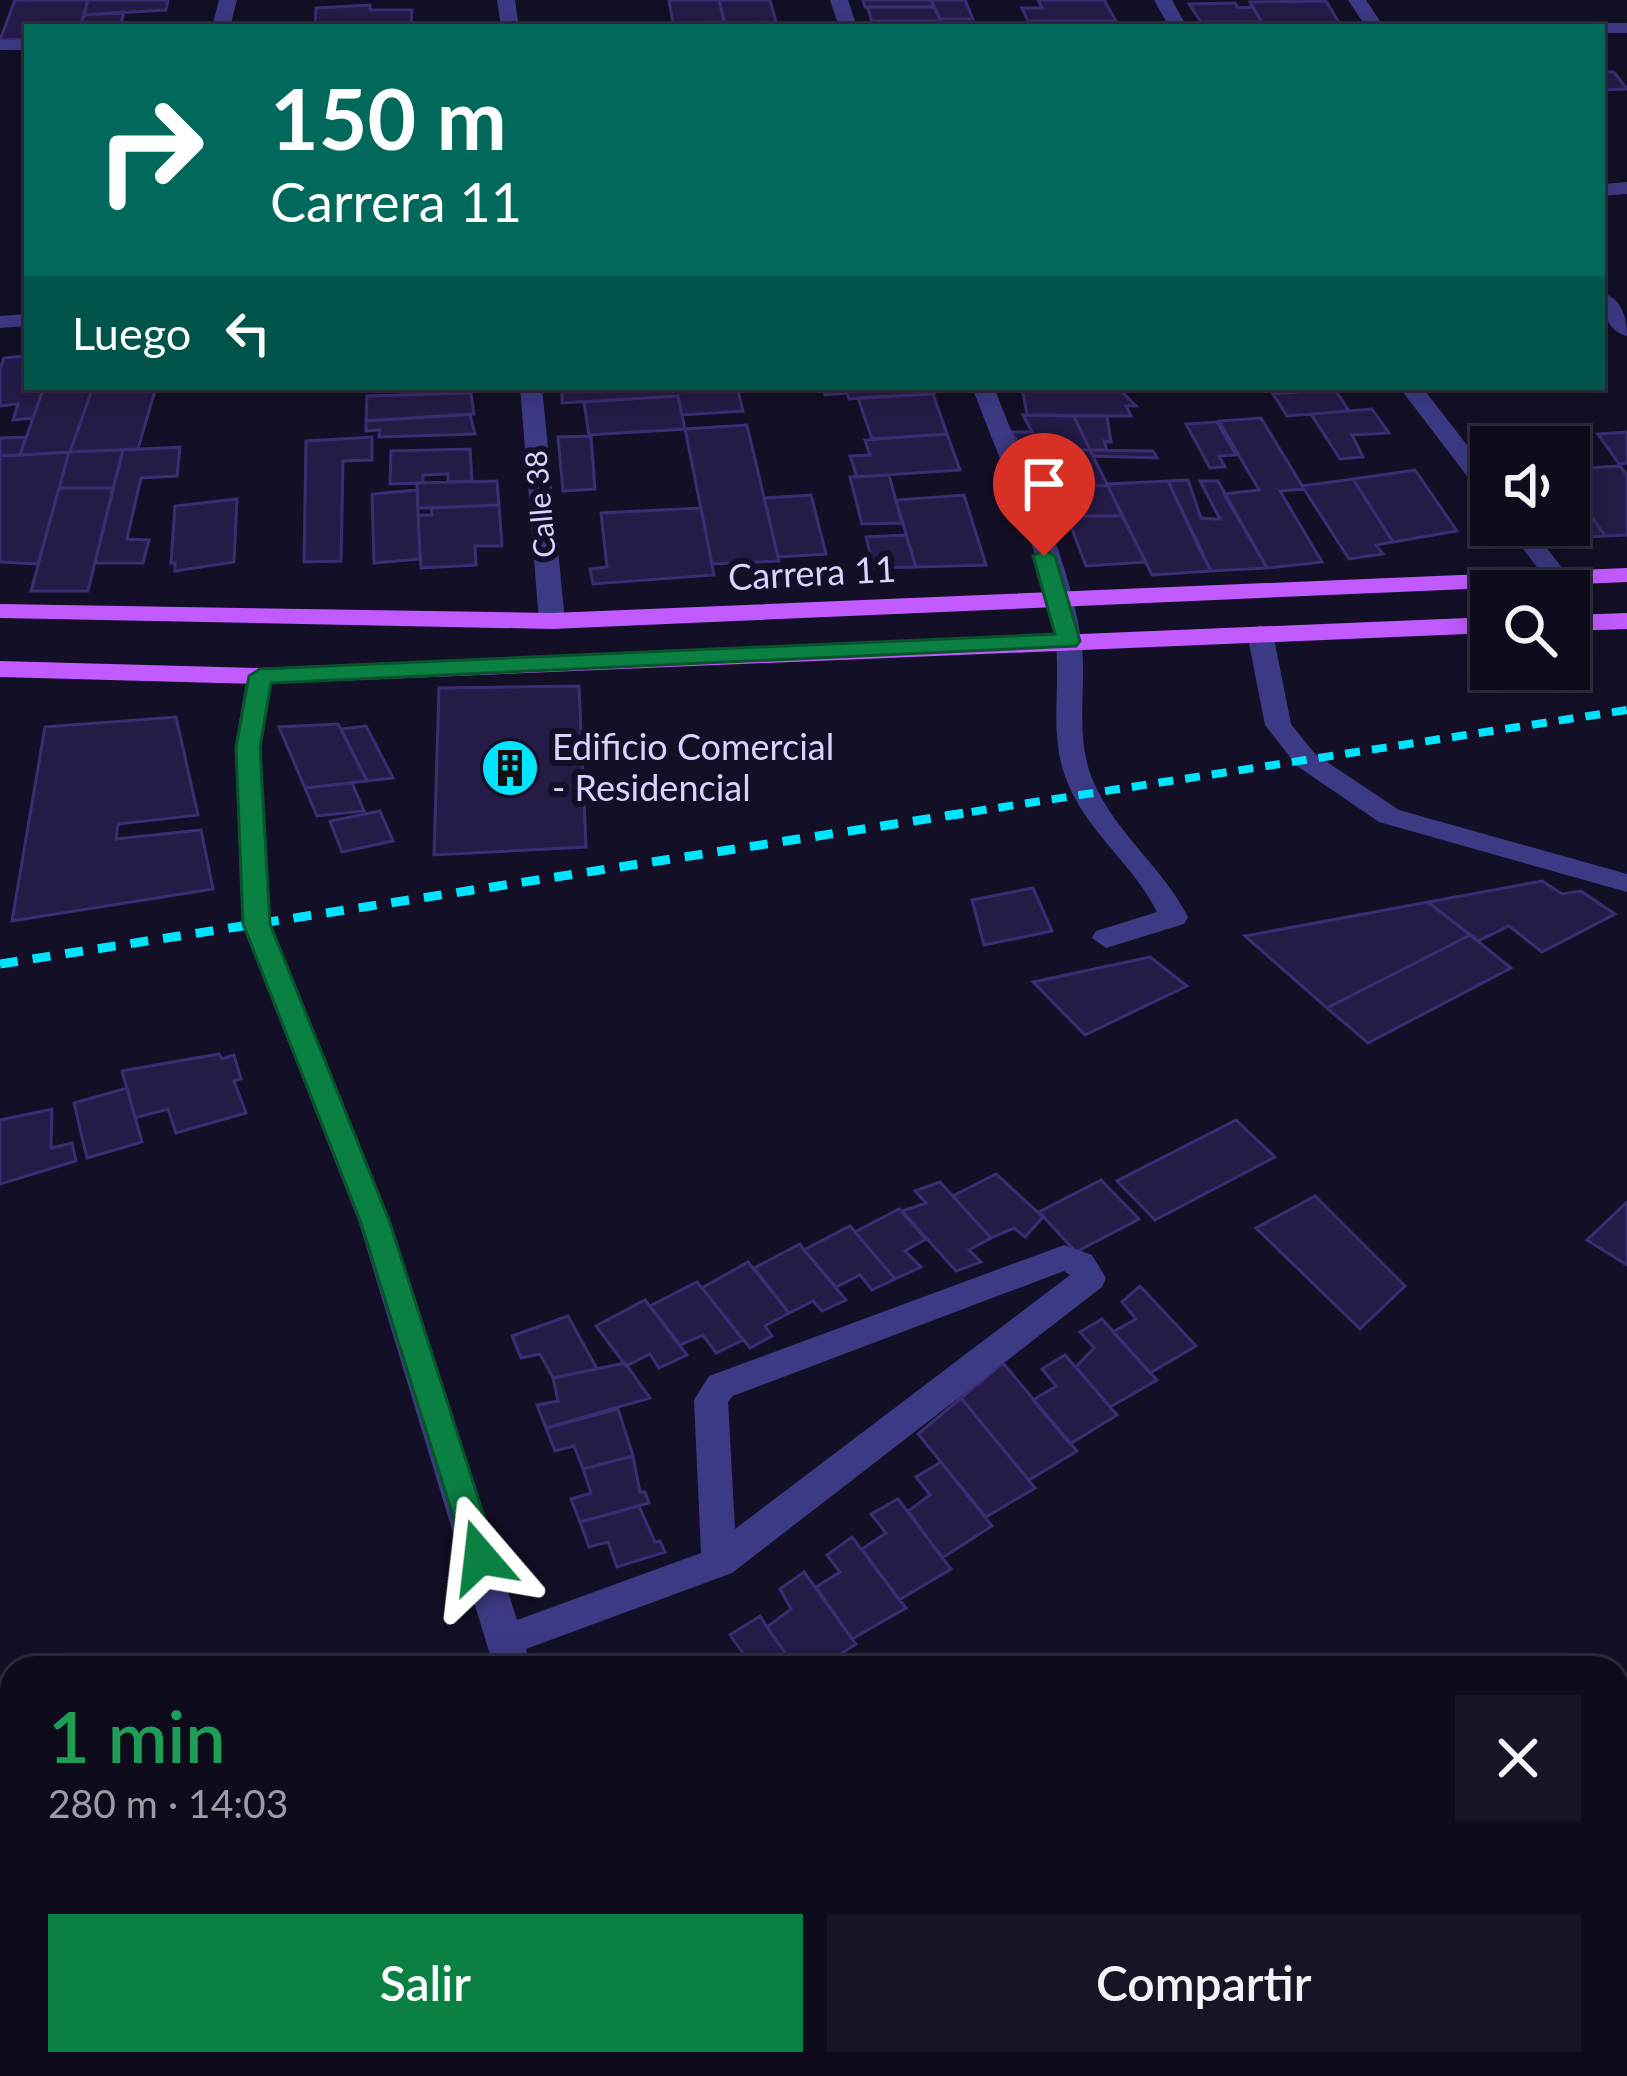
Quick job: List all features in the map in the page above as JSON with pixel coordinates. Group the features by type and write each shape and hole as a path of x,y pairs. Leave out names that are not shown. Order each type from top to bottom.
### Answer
{"main road":[{"name":"Carrera 11","path":"1590,577 1627,575"},
{"name":"Carrera 11","path":"0,611 552,621 1470,582"},
{"path":"1590,622 1627,621"},
{"path":"0,669 260,676 1470,626"}],"street":[{"path":"1605,303 1627,330"},
{"name":"Calle 38","path":"531,390 552,621"},
{"path":"984,390 1059,598 1068,641 1071,757 1100,823 1168,901 1174,917 1106,938"},
{"path":"1412,390 1470,465"},
{"path":"1533,546 1552,570"},
{"path":"1260,633 1278,725 1322,772 1389,817 1627,884"},
{"path":"260,676 248,747 256,924 375,1223 510,1654 719,1562 1090,1278 1080,1264 1064,1258 721,1386 711,1400 719,1562"}],"building":[{"path":"15,0 88,0 81,24 24,24 24,39 0,40"},
{"path":"88,0 168,0 166,10 84,15"},
{"path":"669,0 719,0 724,22 673,23"},
{"path":"719,0 770,0 776,22 725,23"},
{"path":"863,0 931,0 934,7 865,7"},
{"path":"931,0 965,0 973,19 940,19"},
{"path":"1038,0 1104,0 1116,21 1028,21 1022,8 1042,8"},
{"path":"1326,1 1340,24 1263,24 1250,2"},
{"path":"1235,3 1238,8 1253,7 1262,22 1201,22 1189,4"},
{"path":"370,5 370,10 412,10 411,24 315,24 316,8"},
{"path":"867,7 934,7 941,21 872,21"},
{"path":"124,12 121,24 81,24 84,15"},
{"path":"1605,72 1614,72 1627,89 1605,90"},
{"path":"24,356 24,390 43,390 33,418 13,420 18,404 0,406 4,358"},
{"path":"43,390 92,390 70,452 20,455"},
{"path":"92,390 155,390 138,449 70,452"},
{"path":"400,390 471,390 471,393 401,395"},
{"path":"562,390 738,390 743,411 682,415 678,396 562,403"},
{"path":"824,390 932,390 934,394 849,399 847,393 825,395"},
{"path":"1023,390 1120,390 1136,406 1126,406 1131,416 1027,415"},
{"path":"1336,390 1349,411 1287,416 1273,394"},
{"path":"471,393 474,414 366,421 367,396"},
{"path":"933,394 947,434 872,439 858,398"},
{"path":"678,396 685,429 589,435 584,402"},
{"path":"1372,409 1389,433 1352,435 1363,457 1340,459 1311,414"},
{"path":"470,414 475,434 379,437 380,430 366,431 366,421"},
{"path":"1023,415 1074,416 1090,450 1021,449 1012,432 1032,432"},
{"path":"1074,416 1107,416 1111,442 1104,441 1107,450 1090,450"},
{"path":"1261,418 1304,489 1280,491 1322,562 1267,568 1224,494 1259,490 1219,421"},
{"path":"1217,422 1236,455 1219,456 1225,467 1210,468 1186,424"},
{"path":"747,425 779,561 712,564 685,429"},
{"path":"1627,432 1627,463 1619,464 1598,434"},
{"path":"947,434 960,470 857,477 850,456 870,455 865,440"},
{"path":"591,436 595,489 563,491 558,437"},
{"path":"26,437 20,455 0,456 0,438"},
{"path":"372,437 372,460 343,461 341,561 304,562 306,441"},
{"path":"180,447 177,476 141,478 127,539 149,540 143,563 95,563 123,450"},
{"path":"470,449 472,481 448,482 448,474 423,475 423,483 390,484 391,451"},
{"path":"1039,449 1090,450 1108,486 1054,485"},
{"path":"123,450 113,488 59,488 69,452"},
{"path":"1090,450 1153,451 1157,458 1093,456"},
{"path":"69,452 38,564 0,562 0,456"},
{"path":"1620,466 1627,475 1627,535 1605,536 1590,514 1590,468"},
{"path":"1415,470 1457,531 1393,542 1353,479"},
{"path":"889,475 902,523 862,524 850,477"},
{"path":"1353,479 1393,542 1376,545 1383,554 1349,559 1302,486"},
{"path":"1188,480 1201,518 1214,519 1220,519 1200,481 1218,481 1267,568 1211,571 1168,481"},
{"path":"497,481 499,505 418,508 417,483"},
{"path":"1168,481 1211,571 1152,575 1107,484"},
{"path":"1056,485 1108,486 1122,516 1068,516"},
{"path":"59,488 113,488 88,591 31,591"},
{"path":"417,490 420,559 374,563 372,494"},
{"path":"811,495 826,554 778,557 764,498"},
{"path":"964,495 986,565 916,567 896,500"},
{"path":"237,499 234,562 175,571 171,563 175,506"},
{"path":"499,505 502,546 475,546 476,565 421,568 418,515 432,515 431,508"},
{"path":"701,508 714,575 593,584 590,569 607,567 601,513"},
{"path":"1590,514 1605,536 1590,537"},
{"path":"1067,516 1122,516 1146,562 1086,566"},
{"path":"906,535 916,567 874,568 866,537"},
{"name":"Edificio Comercial - Residencial","path":"579,686 586,847 434,855 439,688"},
{"path":"176,717 198,815 118,824 116,839 201,830 213,889 12,921 45,727"},
{"path":"338,724 367,781 305,788 279,727"},
{"path":"366,726 393,778 367,781 341,729"},
{"path":"352,783 364,811 317,816 305,788"},
{"path":"380,811 393,841 342,852 330,821"},
{"path":"1542,881 1562,894 1581,891 1615,914 1542,952 1509,926 1478,941 1428,902"},
{"path":"1033,888 1052,931 984,945 972,900"},
{"path":"1428,902 1470,935 1327,1008 1245,936"},
{"path":"1470,935 1511,968 1368,1043 1327,1008"},
{"path":"1150,957 1187,986 1085,1035 1033,982"},
{"path":"219,1054 222,1059 234,1055 241,1079 234,1081 246,1113 176,1133 168,1109 135,1118 122,1071"},
{"path":"127,1088 142,1142 87,1158 74,1103"},
{"path":"52,1109 51,1148 72,1143 76,1161 0,1184 0,1120"},
{"path":"1236,1120 1275,1157 1155,1220 1117,1181"},
{"path":"996,1174 1043,1217 1025,1237 1014,1228 991,1238 953,1196"},
{"path":"1101,1180 1139,1219 1076,1252 1039,1212"},
{"path":"940,1182 991,1238 969,1250 981,1262 956,1271 902,1211 926,1203 915,1191"},
{"path":"1315,1196 1405,1286 1360,1329 1256,1228"},
{"path":"1627,1202 1627,1265 1587,1240"},
{"path":"899,1209 926,1239 905,1251 921,1267 895,1279 855,1232"},
{"path":"850,1226 895,1279 872,1290 860,1275 836,1287 804,1250"},
{"path":"800,1244 846,1300 822,1311 813,1301 789,1313 754,1268"},
{"path":"748,1262 789,1313 765,1326 772,1336 750,1348 702,1288"},
{"path":"697,1282 743,1340 716,1353 703,1335 680,1345 650,1306"},
{"path":"1140,1286 1196,1346 1150,1373 1113,1332 1136,1319 1122,1302"},
{"path":"645,1300 687,1355 659,1368 650,1354 626,1366 596,1326"},
{"path":"568,1316 597,1369 553,1378 540,1354 521,1358 512,1336"},
{"path":"1102,1319 1157,1380 1110,1407 1076,1367 1094,1348 1080,1332"},
{"path":"1065,1355 1117,1415 1070,1444 1033,1400 1056,1386 1042,1369"},
{"path":"625,1363 650,1398 546,1428 537,1405 558,1401 553,1378"},
{"path":"1003,1363 1077,1451 1029,1480 961,1398"},
{"path":"961,1398 1035,1488 986,1517 918,1434"},
{"path":"618,1409 633,1456 583,1469 574,1446 555,1451 546,1428"},
{"path":"633,1456 640,1492 645,1492 649,1503 580,1522 571,1499 591,1493 583,1469"},
{"path":"941,1462 992,1526 942,1558 908,1511 930,1495 916,1477"},
{"path":"898,1499 951,1569 899,1600 862,1549 886,1533 871,1514"},
{"path":"639,1506 655,1542 660,1541 665,1552 617,1567 608,1542 589,1547 580,1522"},
{"path":"852,1537 906,1608 852,1639 816,1587 840,1572 827,1555"},
{"path":"804,1572 856,1644 838,1656 788,1656 767,1627 791,1609 780,1589"},
{"path":"760,1616 788,1656 745,1656 730,1635"}],"railway":[{"path":"945,816 1627,710"},
{"path":"0,964 965,813"}],"place":[{"name":"Edificio Comercial - Residencial","path":"510,768"}],"route":[{"path":"480,1557 375,1223 256,924 248,747 260,676 1068,641 1044,556"}]}
